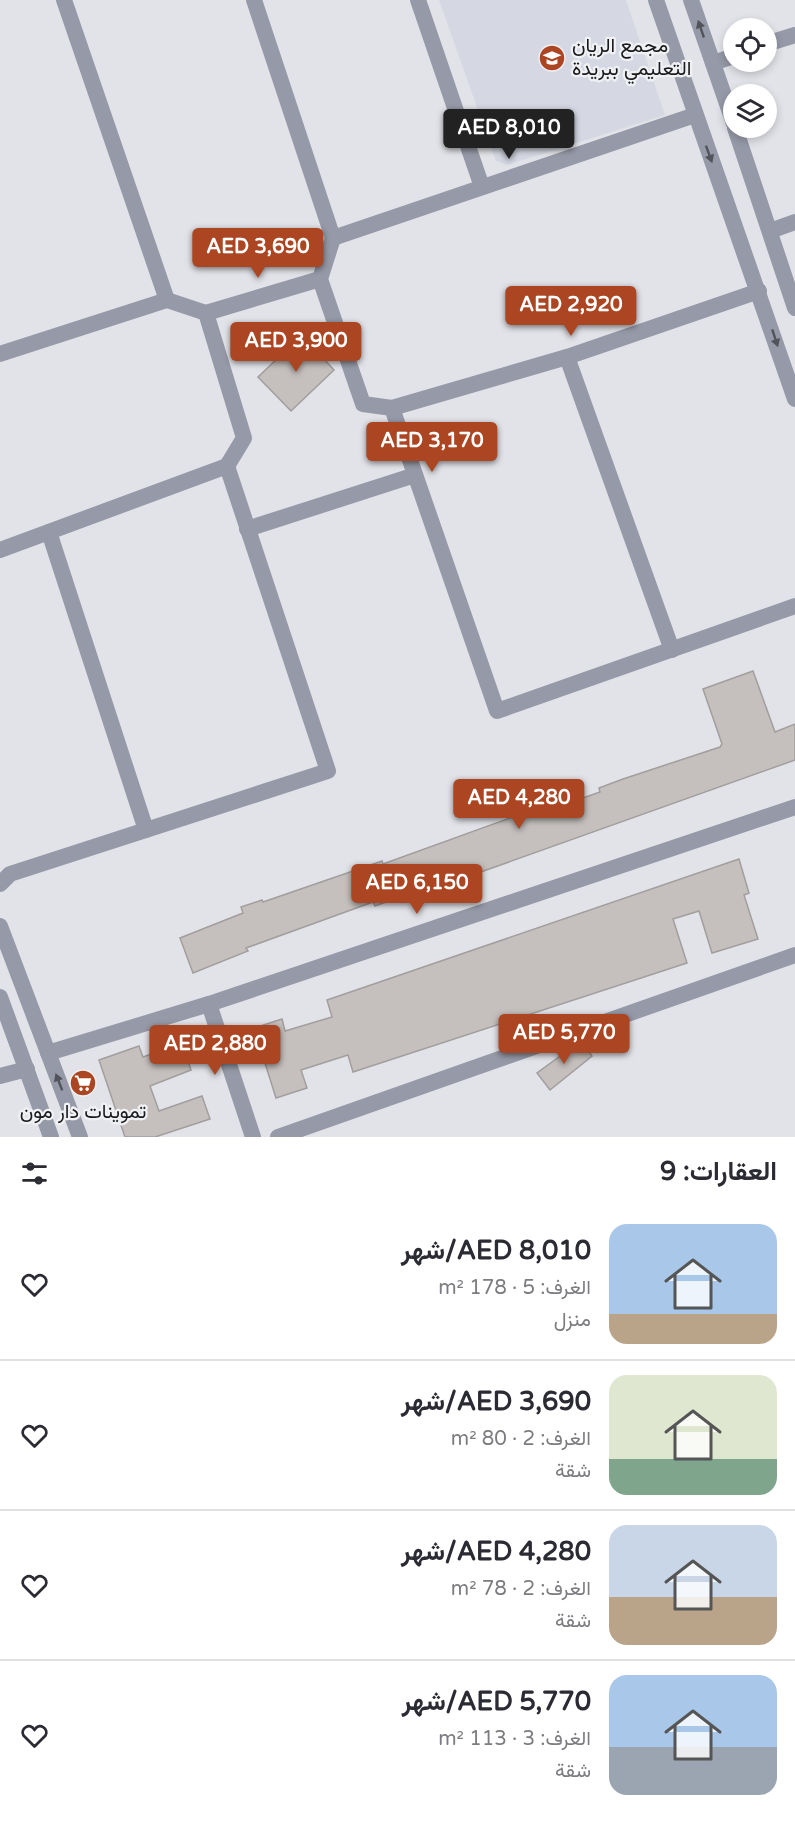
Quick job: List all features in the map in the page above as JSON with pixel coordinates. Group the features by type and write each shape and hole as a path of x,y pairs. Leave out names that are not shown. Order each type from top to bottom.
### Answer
{"street":[{"path":"64,0 167,300"},
{"path":"254,0 333,238 320,279 363,404 392,408 567,357 759,291"},
{"path":"418,0 482,187"},
{"path":"656,0 795,399"},
{"path":"691,0 723,93"},
{"path":"777,40 795,34"},
{"path":"713,63 723,60"},
{"path":"333,238 695,115"},
{"path":"738,138 795,308"},
{"path":"770,231 795,222"},
{"path":"0,354 167,300 206,313 320,279"},
{"path":"0,550 227,466 244,438 206,313"},
{"path":"567,357 672,650"},
{"path":"392,408 497,711 795,606"},
{"path":"0,884 10,874 328,771 227,466"},
{"path":"247,529 415,475"},
{"path":"49,532 146,830"},
{"path":"48,1053 209,1004 795,807"},
{"path":"0,926 80,1137"},
{"path":"278,1137 795,955"},
{"path":"0,997 51,1137"},
{"path":"209,1004 253,1137"},
{"path":"0,1076 27,1069"}],"shaded area":[{"name":"مجمع الريان التعليمي ببريدة","path":"439,0 626,0 665,115 507,165 496,161"}],"building":[{"path":"302,335 334,370 291,411 258,377"},
{"path":"753,671 775,732 795,724 795,760 464,878 436,886 435,884 375,906 373,902 246,948 248,951 193,973 180,938 243,913 241,907 262,900 263,902 382,861 383,864 565,798 566,804 600,792 599,788 623,779 720,747 722,744 703,689"},
{"path":"739,859 749,893 744,895 758,939 712,953 699,911 673,919 687,963 353,1072 348,1055 301,1070 307,1088 276,1098 254,1028 282,1019 285,1031 332,1017 327,1000"},
{"path":"581,1041 592,1056 550,1090 537,1073"},
{"path":"182,1043 191,1070 150,1086 159,1111 202,1096 210,1119 155,1137 125,1137 99,1060 139,1046 143,1057"}],"place":[{"name":"مجمع الريان التعليمي ببريدة","path":"552,58"},
{"name":"تموينات دار مون","path":"83,1083"}]}
